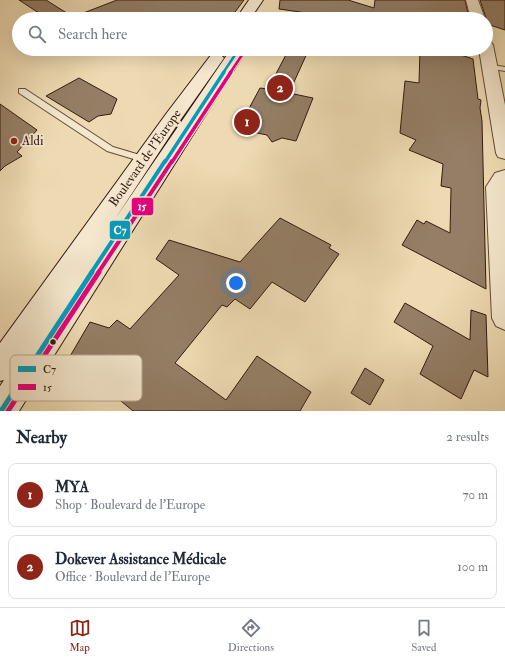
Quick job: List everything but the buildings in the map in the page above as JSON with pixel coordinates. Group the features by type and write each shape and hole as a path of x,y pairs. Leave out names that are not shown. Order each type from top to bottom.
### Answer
{"main road":[{"path":"253,12 262,6"},
{"name":"Boulevard de l'Europe","path":"35,355 218,56"},
{"name":"Boulevard de l'Europe","path":"0,367 234,56"},
{"name":"Boulevard de l'Europe","path":"1,411 10,396"}],"street":[{"path":"472,0 476,12"},
{"path":"492,56 497,67 505,153"},
{"path":"505,177 502,178 496,187 505,318"}],"lane":[{"path":"22,91 110,149 153,162"}],"transit line":[{"name":"C7","path":"38,355 234,56"},
{"name":"15","path":"45,355 241,56"},
{"name":"C7","path":"1,411 10,397"},
{"name":"15","path":"8,411 15,401"}],"place":[{"name":"Dokever Assistance Médicale","path":"280,88"},
{"name":"MYA","path":"247,122"},
{"name":"Aldi","path":"14,141"}]}
